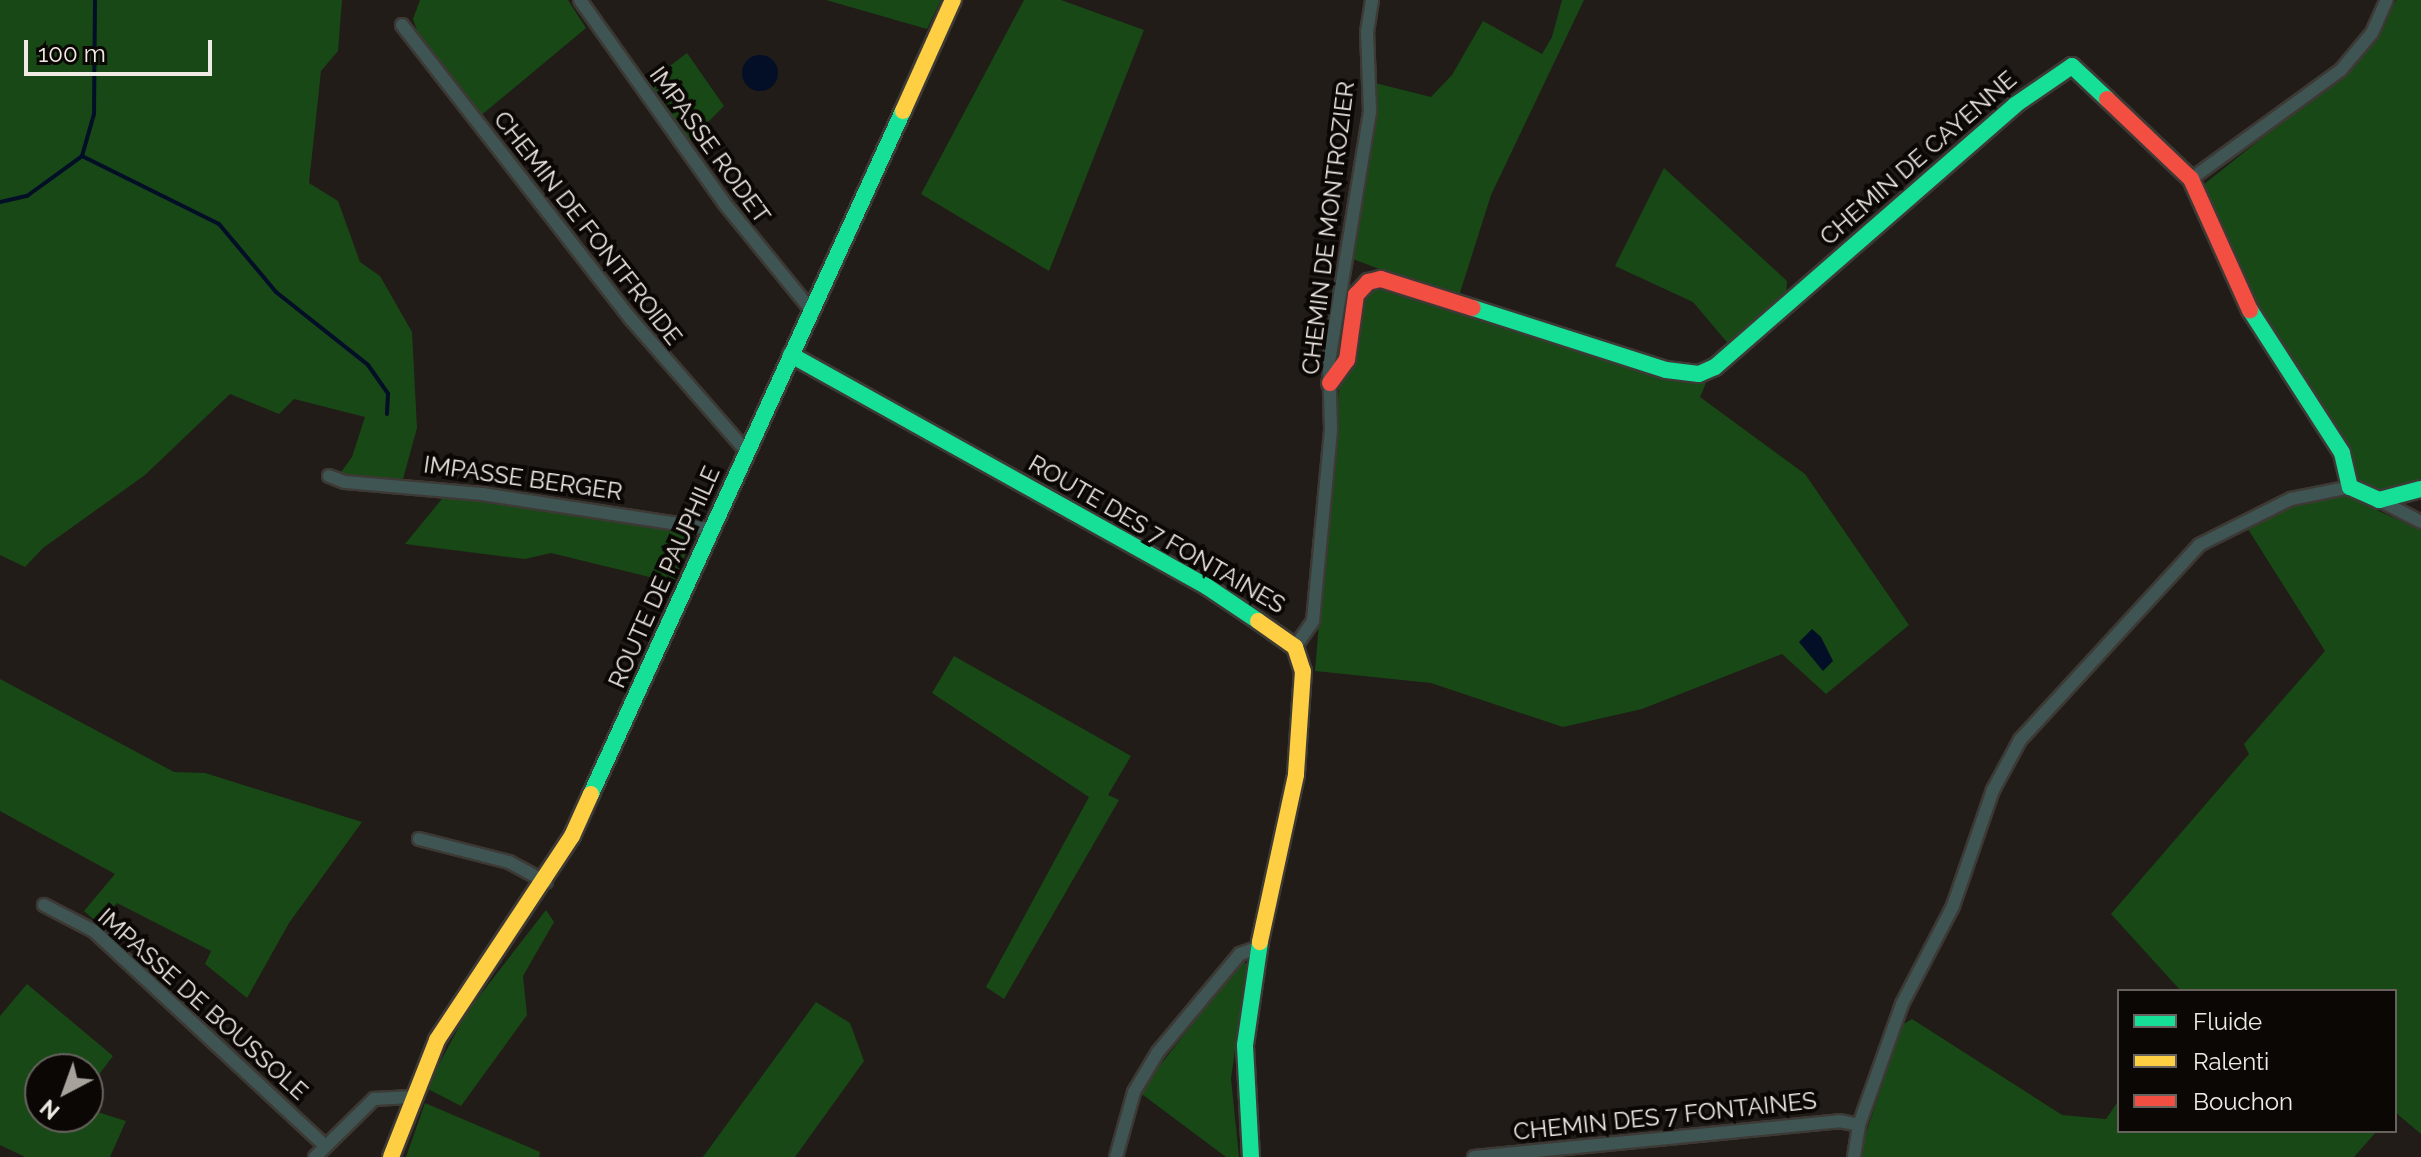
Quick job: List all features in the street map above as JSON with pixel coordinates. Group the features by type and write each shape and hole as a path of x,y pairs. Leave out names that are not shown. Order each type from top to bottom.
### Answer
{"street":[{"name":"IMPASSE RODET","path":"580,0 734,216 811,310"},
{"name":"ROUTE DE PAUPHILE","path":"391,1157 411,1097 451,1016 546,882 572,836 953,0"},
{"name":"CHEMIN DE MONTROZIER","path":"1295,647 1313,621 1331,429 1329,362 1370,112 1367,32 1372,0"},
{"path":"2191,179 2341,70 2372,33 2387,0"},
{"name":"CHEMIN DE FONTFROIDE","path":"402,25 631,319 747,452"},
{"name":"CHEMIN DE CAYENNE","path":"1330,383 1347,360 1356,295 1368,282 1381,279 1666,370 1699,374 1715,367 2015,105 2072,66 2191,179 2243,299 2342,453 2350,487"},
{"name":"ROUTE DES 7 FONTAINES","path":"791,355 1206,586 1295,647 1303,671 1296,775 1259,947 1245,1045 1251,1157"},
{"name":"IMPASSE BERGER","path":"329,476 345,482 457,490 712,529"},
{"path":"1854,1157 1859,1125 1902,1004 1953,906 1993,790 2020,740 2199,545 2291,499 2350,487 2421,522"},
{"path":"2379,500 2421,489"},
{"path":"419,839 509,862 546,882"},
{"name":"IMPASSE DE BOUSSOLE","path":"44,905 94,931 325,1146"},
{"path":"1116,1157 1134,1092 1158,1052 1240,954 1259,947"},
{"path":"315,1157 374,1099 411,1097"},
{"name":"CHEMIN DES 7 FONTAINES","path":"1474,1157 1839,1121 1859,1125"}],"green space":[{"path":"0,0 342,0 338,51 321,71 309,183 338,201 360,262 380,276 412,332 417,428 403,479 339,475 352,457 365,417 294,399 279,414 230,394 145,475 43,548 25,567 0,555"},
{"path":"420,0 568,0 586,28 479,117 420,39 413,19"},
{"path":"826,0 941,0 927,29"},
{"path":"1024,0 1061,0 1144,30 1049,271 921,194"},
{"path":"1562,0 1584,0 1491,195 1458,299 1353,259 1376,116 1375,83 1431,97 1452,75 1483,21 1542,54 1552,37"},
{"path":"2396,0 2421,0 2421,483 2377,494 2358,483 2352,464 2247,293 2204,199 2203,185 2356,63 2381,33"},
{"path":"687,53 724,106 687,143 647,83"},
{"path":"1664,168 1787,281 1786,298 1731,347 1693,302 1615,266"},
{"path":"1379,285 1674,380 1706,383 1700,397 1805,474 1909,625 1826,694 1782,654 1642,709 1563,727 1431,683 1315,671 1339,387 1355,362 1353,329 1364,293"},
{"path":"446,494 686,530 693,535 674,583 551,553 525,559 405,544"},
{"path":"2341,494 2421,530 2421,1134 2397,1114 2397,989 2179,989 2111,914 2249,754 2244,744 2325,651 2246,526 2302,503"},
{"path":"954,656 1131,756 1108,795 1119,800 1004,999 986,987 1089,797 932,693"},
{"path":"0,679 174,772 205,773 362,822 289,923 247,998 205,964 211,951 117,903 98,923 84,911 115,874 0,811"},
{"path":"546,910 554,922 523,976 527,1015 461,1106 426,1088 467,1012"},
{"path":"1242,961 1247,964 1231,1079 1239,1157 1226,1157 1139,1092"},
{"path":"27,984 113,1056 104,1068 104,1053 24,1053 24,1133 104,1133 104,1114 126,1121 110,1157 25,1157 0,1145 0,1016"},
{"path":"816,1002 850,1023 864,1061 795,1157 703,1157"},
{"path":"1912,1019 2062,1115 2106,1119 2117,1103 2117,1133 2375,1133 2354,1157 1858,1157 1902,1025"},
{"path":"425,1103 540,1152 539,1157 406,1157"}],"water":[{"path":"760,55 773,60 778,73 773,86 760,91 747,86 742,73 747,60"},
{"path":"1812,629 1821,637 1833,661 1823,671 1799,642"}],"waterway":[{"path":"0,202 27,196 82,156 94,114 95,0"},
{"path":"82,156 219,224 276,292 368,365 388,394 387,414"}],"traffic: fast":[{"path":"1473,308 1666,370 1699,374 1715,367 2015,105 2072,66 2107,99"},
{"path":"591,794 903,111"},
{"path":"2250,310 2342,453 2350,487 2379,500 2421,489"},
{"path":"791,355 1206,586 1258,621"},
{"path":"1251,1157 1245,1045 1260,942"}],"traffic: slow":[{"path":"903,111 953,0"},
{"path":"1258,621 1295,647 1303,671 1296,775 1260,942"},
{"path":"391,1157 437,1040 572,836 591,794"}],"traffic: jam":[{"path":"2107,99 2191,179 2250,310"},
{"path":"1330,383 1347,360 1356,295 1368,282 1381,279 1473,308"}]}
